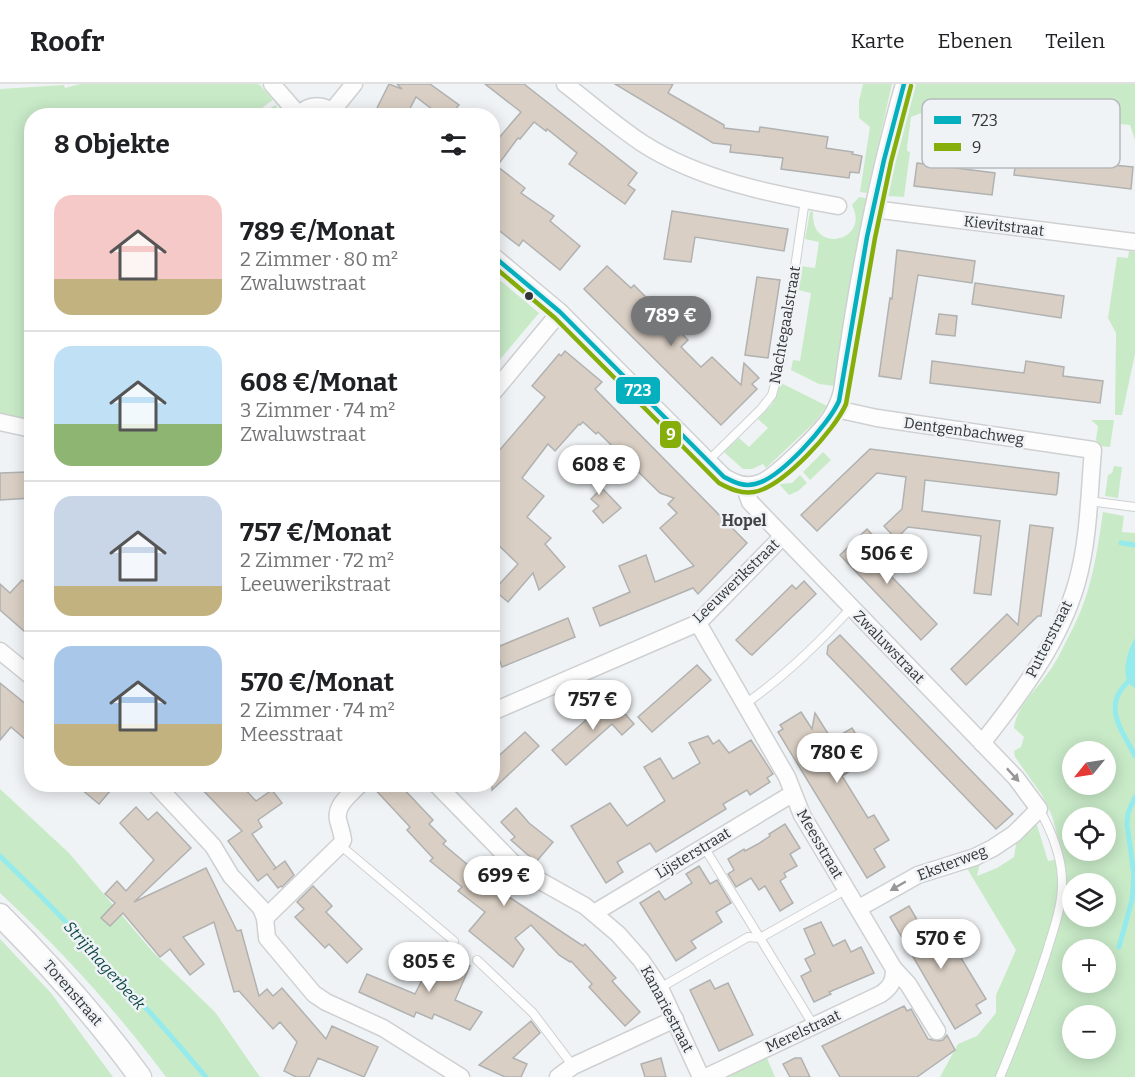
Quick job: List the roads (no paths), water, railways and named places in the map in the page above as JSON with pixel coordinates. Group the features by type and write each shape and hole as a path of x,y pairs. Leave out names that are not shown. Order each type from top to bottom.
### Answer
{"street":[{"path":"272,84 292,108"},
{"path":"337,108 354,84"},
{"path":"565,84 659,153 714,177 838,206"},
{"path":"500,262 560,312 724,477 744,485 760,483 774,474 826,423 836,409 842,392 856,296 873,209 904,84"},
{"path":"306,108 316,105 323,108"},
{"name":"Kievitstraat","path":"873,209 1135,242"},
{"path":"500,384 560,312"},
{"name":"Dentgenbachweg","path":"836,409 877,418 1093,450"},
{"path":"0,422 24,427"},
{"name":"Putterstraat","path":"982,743 1031,677 1060,626 1077,584 1087,523 1093,450"},
{"name":"Zwaluwstraat","path":"744,485 750,502 1016,778 1039,809"},
{"name":"Leeuwerikstraat","path":"500,709 698,622 782,537"},
{"name":"Meesstraat","path":"698,622 787,777 802,815 859,908 894,974 909,984 937,1030"},
{"path":"0,651 24,670"},
{"path":"162,792 213,846 231,876 261,908 265,918 267,938 314,994 326,1002 383,1028 461,1077"},
{"path":"265,918 340,845 343,840 338,810 352,792"},
{"name":"Kanariestraat","path":"444,792 519,869 585,906 618,934 641,960 660,988 704,1077"},
{"name":"Lijsterstraat","path":"594,914 792,794"},
{"name":"Eksterweg","path":"859,908 918,875 993,848 1014,834 1039,809"},
{"name":"Torenstraat","path":"0,915 72,991 110,1036 140,1077"},
{"name":"Merelstraat","path":"704,1077 881,994 889,988 894,974"},
{"path":"558,1077 573,1066 675,1019"}],"lane":[{"name":"Nachtegaalstraat","path":"708,461 761,409 772,395 781,362 805,200"},
{"path":"1088,501 1135,507"},
{"path":"745,704 783,674 851,608"},
{"path":"1000,1077 1047,954 1062,894 1057,850 1039,809"},
{"path":"340,845 454,941"},
{"path":"704,847 814,1026"},
{"path":"660,988 748,937 760,938 847,889"},
{"path":"477,960 533,1013 573,1066"}],"water":[{"path":"1135,638 1135,688 1130,684 1125,672 1129,650"}],"waterway":[{"path":"1121,543 1135,545"},
{"path":"1135,674 1119,693 1115,710 1119,726 1135,756"},
{"path":"1119,947 1132,900 1134,875 1127,824 1128,813 1135,797"},
{"name":"Strijthagerbeek","path":"0,856 106,964 206,1077"}],"district":[{"name":"Hopel","path":"744,520"}]}
